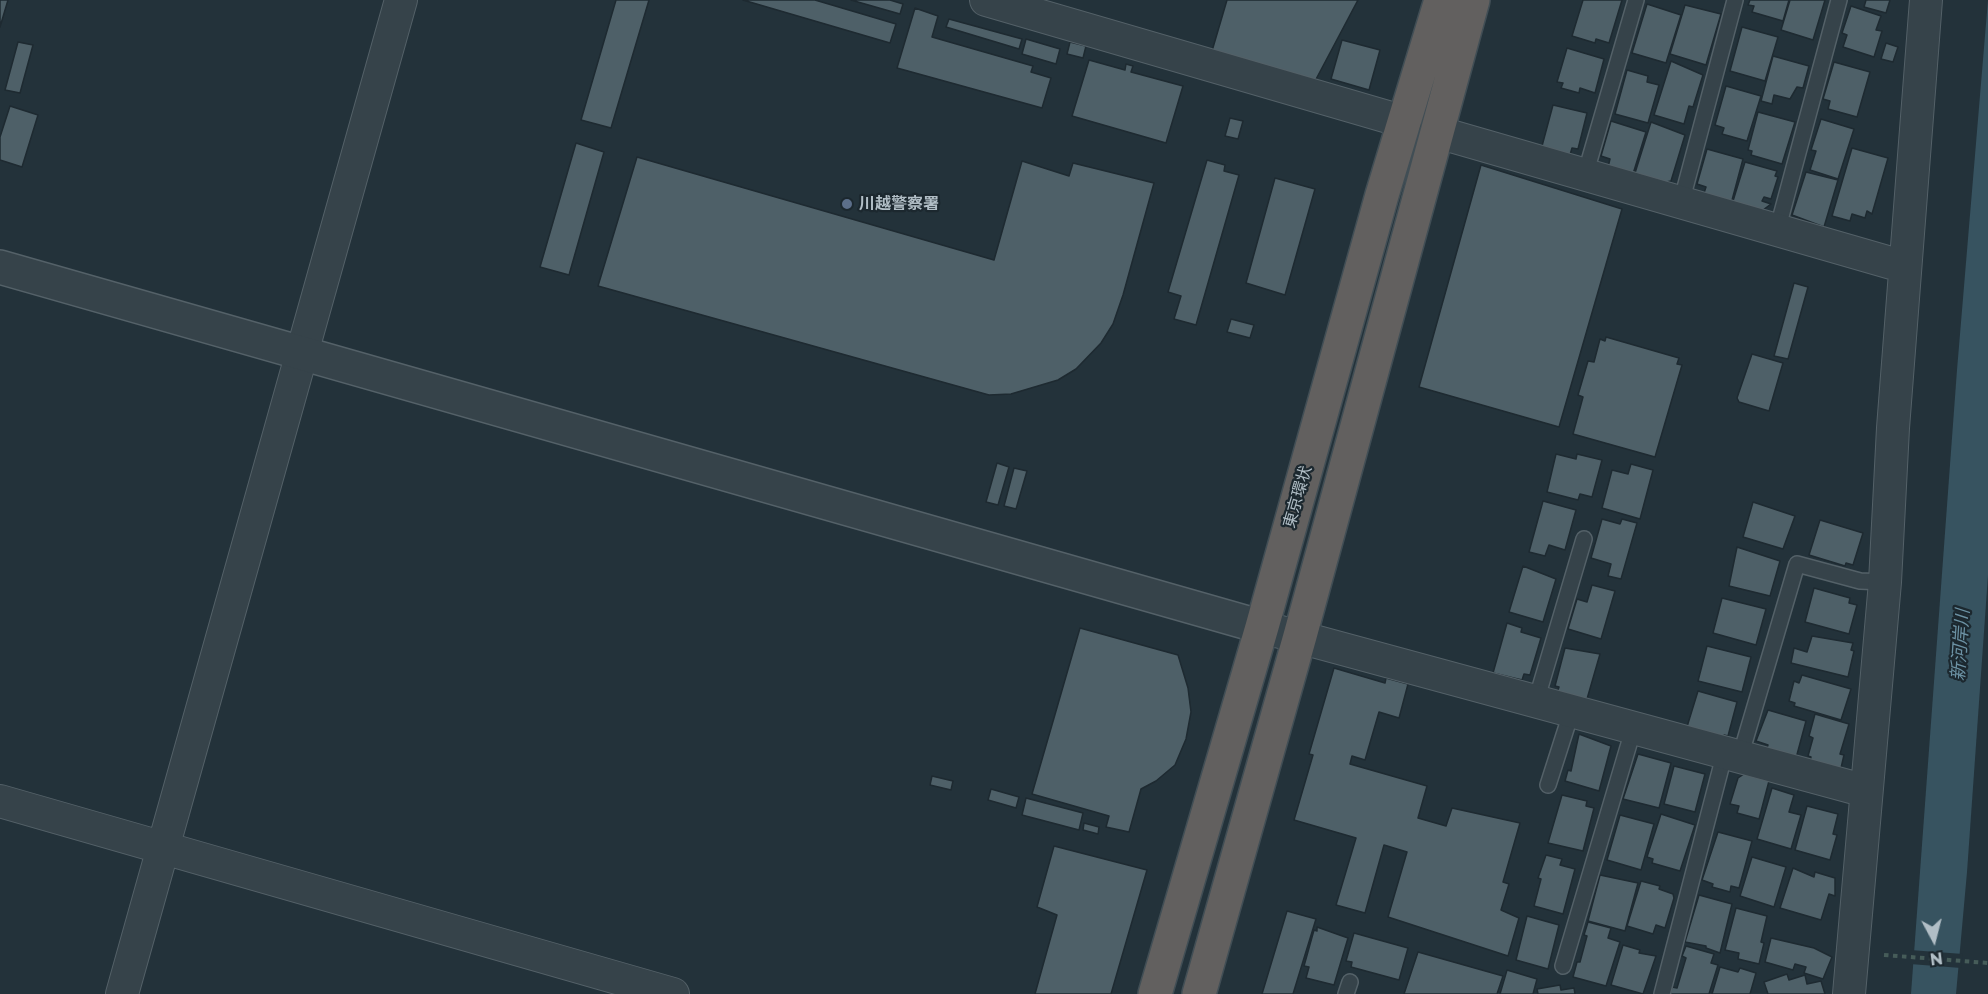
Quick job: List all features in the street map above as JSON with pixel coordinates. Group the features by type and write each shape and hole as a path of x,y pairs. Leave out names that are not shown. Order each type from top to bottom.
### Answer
{"highway":[{"name":"東京環状","path":"1155,994 1441,0"},
{"path":"1199,994 1300,636 1473,0"}],"street":[{"path":"122,994 401,0"},
{"path":"986,0 1405,122"},
{"path":"1849,994 1884,582 1926,0"},
{"path":"1437,132 1905,267"},
{"path":"0,267 1262,627 1866,791"},
{"path":"0,801 673,994"}],"lane":[{"path":"1585,175 1636,0"},
{"path":"1681,202 1735,0"},
{"path":"1777,231 1839,0"},
{"path":"1536,701 1584,539"},
{"path":"1662,994 1732,754 1797,564 1860,581 1884,582"},
{"path":"1548,785 1572,710"},
{"path":"1563,966 1634,727"}],"path":[{"path":"1874,954 1988,963"}],"water":[{"name":"新河岸川","path":"1988,0 1988,575 1967,872 1956,994 1911,994 1957,370"}],"pier":[{"path":"1910,950 1963,954 1961,968 1910,964"}],"building":[{"path":"0,0 8,0 0,27"},
{"path":"616,0 649,0 611,128 581,120"},
{"path":"743,0 815,0 896,24 890,43"},
{"path":"851,0 890,0 903,4 900,14"},
{"path":"1227,0 1358,0 1314,83 1212,51"},
{"path":"1583,0 1622,0 1609,43 1596,39 1595,43 1572,36"},
{"path":"1750,0 1789,0 1783,21 1752,12 1754,6 1748,5"},
{"path":"1790,0 1825,0 1813,40 1781,30"},
{"path":"1866,0 1890,0 1886,13 1864,7"},
{"path":"1647,4 1681,15 1666,63 1632,53"},
{"path":"1685,5 1721,14 1706,65 1670,54"},
{"path":"1851,6 1881,16 1876,30 1882,31 1874,57 1843,47 1847,35 1842,33"},
{"path":"915,8 938,16 932,37 1033,66 1031,72 1051,78 1042,108 897,68"},
{"path":"949,19 1022,39 1019,49 946,27"},
{"path":"1742,27 1778,37 1765,81 1730,71"},
{"path":"1026,39 1060,49 1056,64 1022,54"},
{"path":"1342,40 1380,50 1369,90 1331,79"},
{"path":"18,42 33,45 20,93 5,90"},
{"path":"1070,42 1086,46 1083,58 1067,54"},
{"path":"1886,43 1898,47 1893,62 1881,59"},
{"path":"1567,48 1604,59 1595,93 1580,88 1579,93 1561,88 1563,83 1557,82"},
{"path":"1773,56 1809,66 1803,88 1797,87 1790,99 1774,95 1772,104 1761,101"},
{"path":"1089,60 1125,70 1126,64 1133,66 1131,72 1183,86 1166,143 1072,116"},
{"path":"1671,61 1703,75 1693,107 1689,106 1684,124 1654,115"},
{"path":"1834,62 1870,72 1857,117 1828,109 1830,101 1823,99"},
{"path":"1627,70 1648,76 1647,82 1659,85 1648,123 1615,114"},
{"path":"1726,86 1761,96 1747,141 1722,134 1724,128 1715,125"},
{"path":"1553,105 1587,113 1578,149 1572,148 1570,155 1542,146"},
{"path":"10,106 38,115 22,167 0,160 0,137"},
{"path":"1758,112 1795,122 1782,164 1751,155 1752,151 1748,150"},
{"path":"1230,118 1243,121 1238,139 1225,136"},
{"path":"1821,119 1854,129 1838,179 1810,170 1816,151 1811,150"},
{"path":"1611,121 1646,132 1633,174 1608,167 1610,159 1601,156"},
{"path":"1651,122 1685,135 1671,181 1666,182 1635,173"},
{"path":"576,143 604,152 569,275 540,267"},
{"path":"1852,148 1888,158 1872,214 1867,211 1865,218 1852,214 1850,221 1832,216"},
{"path":"1707,149 1743,159 1731,204 1703,196 1706,187 1697,184"},
{"path":"637,157 994,260 1022,161 1069,176 1073,163 1154,183 1123,295 1113,324 1101,343 1076,369 1058,380 1011,394 989,395 598,286"},
{"path":"1207,160 1225,165 1224,171 1239,175 1196,325 1174,319 1181,296 1168,292"},
{"path":"1745,162 1777,171 1775,176 1778,177 1771,199 1764,197 1762,201 1771,204 1759,213 1733,201"},
{"path":"1481,165 1622,209 1559,427 1419,387"},
{"path":"1806,172 1838,180 1824,227 1792,215"},
{"path":"1275,178 1315,189 1285,295 1246,283"},
{"path":"1794,283 1808,287 1788,359 1774,356"},
{"path":"1231,319 1254,325 1250,338 1227,332"},
{"path":"1606,337 1679,358 1677,364 1682,365 1655,457 1573,434 1583,397 1578,395 1588,361 1594,362 1600,339 1605,341"},
{"path":"1752,354 1783,363 1769,411 1739,402 1737,398"},
{"path":"1556,454 1576,459 1577,454 1602,460 1592,497 1580,494 1578,500 1547,492"},
{"path":"997,463 1009,467 998,505 986,502"},
{"path":"1631,464 1653,470 1640,519 1602,508 1612,470 1628,474"},
{"path":"1014,468 1027,471 1016,509 1004,506"},
{"path":"1543,501 1576,510 1565,550 1549,545 1545,556 1529,552"},
{"path":"1753,502 1795,516 1783,549 1743,537"},
{"path":"1602,519 1620,524 1622,519 1637,523 1621,579 1608,576 1611,564 1591,558"},
{"path":"1820,520 1863,533 1853,565 1846,563 1845,566 1809,555"},
{"path":"1737,547 1780,561 1770,596 1729,586"},
{"path":"1523,566 1556,579 1543,622 1509,612"},
{"path":"1592,585 1615,591 1601,639 1568,629 1577,599 1587,602"},
{"path":"1814,588 1850,598 1849,603 1857,605 1849,634 1805,622"},
{"path":"1722,598 1766,609 1756,645 1713,633"},
{"path":"1507,623 1522,628 1521,632 1541,638 1530,675 1524,674 1522,680 1493,673"},
{"path":"1080,628 1178,655 1188,688 1191,712 1186,739 1175,765 1156,781 1141,789 1129,832 1106,827 1109,816 1032,794"},
{"path":"1812,636 1853,643 1851,650 1854,651 1848,677 1791,663 1794,648 1807,652"},
{"path":"1707,646 1751,657 1742,692 1698,681"},
{"path":"1565,648 1600,654 1587,699 1557,693 1559,687 1555,686"},
{"path":"1334,668 1385,683 1386,678 1408,684 1399,718 1379,712 1365,760 1352,756 1350,764 1427,786 1418,818 1446,826 1452,808 1520,823 1503,882 1509,884 1501,910 1519,918 1508,956 1388,917 1407,852 1384,845 1365,913 1336,905 1356,838 1294,820 1313,755 1309,754"},
{"path":"1802,675 1851,689 1841,720 1794,706 1795,703 1789,701 1794,681 1799,683"},
{"path":"1698,691 1737,702 1728,736 1724,735 1722,740 1686,730"},
{"path":"1768,710 1806,721 1795,762 1765,753 1768,745 1756,741"},
{"path":"1815,714 1849,724 1840,754 1844,755 1841,768 1810,763 1811,757 1808,756 1813,738 1809,736"},
{"path":"1579,734 1611,746 1599,791 1565,781 1568,770 1571,771"},
{"path":"1638,754 1671,763 1659,808 1623,799"},
{"path":"1674,766 1705,774 1695,812 1664,804"},
{"path":"1744,774 1769,781 1759,819 1737,813 1739,806 1730,804 1738,778"},
{"path":"932,776 953,781 951,790 930,785"},
{"path":"1772,788 1794,795 1789,812 1801,815 1791,849 1757,839"},
{"path":"991,789 1019,797 1016,808 988,800"},
{"path":"1562,795 1587,801 1586,806 1594,808 1583,851 1548,843"},
{"path":"1026,798 1083,813 1079,830 1022,815"},
{"path":"1807,806 1838,814 1833,834 1837,835 1830,860 1795,850"},
{"path":"1661,814 1695,825 1680,871 1652,863 1653,859 1647,857"},
{"path":"1620,815 1654,824 1641,870 1607,860"},
{"path":"1084,823 1099,827 1098,834 1083,830"},
{"path":"1718,832 1752,841 1739,888 1731,886 1730,892 1712,887 1713,884 1702,880"},
{"path":"1054,846 1147,870 1111,994 1035,994 1057,915 1037,907"},
{"path":"1546,855 1562,859 1560,865 1575,869 1563,914 1534,906 1541,879 1538,878"},
{"path":"1752,857 1786,867 1774,907 1740,896"},
{"path":"1793,868 1814,877 1815,872 1835,878 1835,896 1829,894 1821,920 1780,908"},
{"path":"1600,875 1638,883 1625,931 1588,921"},
{"path":"1641,881 1660,886 1659,889 1673,894 1674,898 1665,928 1656,925 1653,934 1627,926"},
{"path":"1699,895 1732,904 1720,953 1706,946 1685,942"},
{"path":"1736,908 1767,916 1759,964 1738,959 1739,953 1725,950"},
{"path":"1287,911 1316,919 1293,994 1262,994"},
{"path":"1527,916 1559,925 1548,969 1516,960"},
{"path":"1588,922 1611,928 1608,938 1620,942 1606,986 1573,977 1577,962 1580,962"},
{"path":"1317,927 1348,938 1334,985 1306,978 1309,967 1304,966 1314,930 1317,931"},
{"path":"1354,933 1408,948 1399,980 1351,967 1352,962 1346,961"},
{"path":"1771,938 1814,948 1832,957 1823,979 1804,973 1806,967 1795,964 1793,970 1765,962"},
{"path":"1623,945 1640,950 1639,953 1656,956 1643,994 1611,985"},
{"path":"1686,946 1714,954 1711,963 1718,965 1709,994 1670,994 1672,987 1677,988 1686,958 1682,956"},
{"path":"1418,952 1503,976 1497,994 1404,994"},
{"path":"1720,967 1738,972 1740,968 1756,973 1750,994 1712,994"},
{"path":"1507,970 1537,979 1533,994 1500,994"},
{"path":"1787,974 1789,980 1805,975 1807,984 1821,981 1825,994 1768,994 1764,982"},
{"path":"1560,985 1561,990 1574,988 1575,994 1538,994 1537,989"}],"place":[{"name":"川越警察署","path":"847,204"}]}
